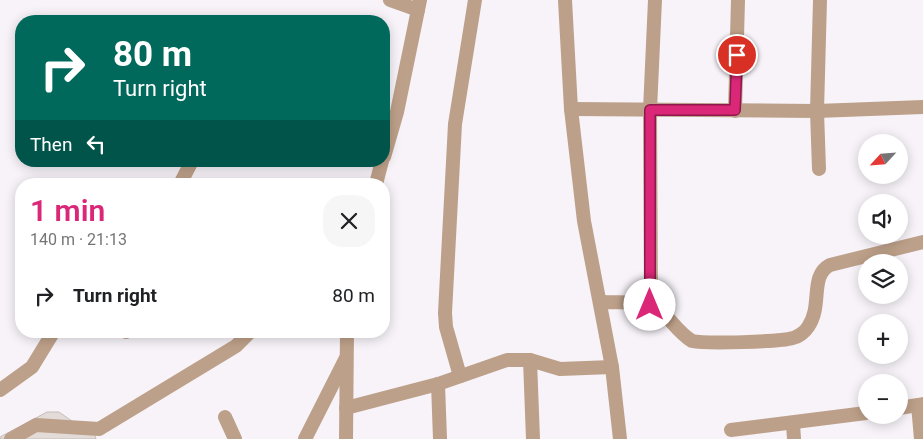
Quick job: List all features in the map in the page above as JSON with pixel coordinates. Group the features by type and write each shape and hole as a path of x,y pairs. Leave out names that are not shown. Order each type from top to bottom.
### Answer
{"street":[{"path":"390,0 419,5 397,112 390,136"},
{"path":"460,376 446,327 445,313 455,124 475,0"},
{"path":"565,0 571,109 584,221 612,367 620,439"},
{"path":"650,305 650,110 655,0"},
{"path":"735,110 738,0"},
{"path":"819,169 817,111 820,0"},
{"path":"571,109 817,111 923,108"},
{"path":"600,302 650,305 660,310 684,336 692,341 792,338 808,328 817,309 818,278 822,269 830,265 923,242"},
{"path":"0,390 32,367 50,338"},
{"path":"11,439 36,425 98,429 236,346 244,338"},
{"path":"346,338 346,439"},
{"path":"305,439 346,358"},
{"path":"346,408 438,384 508,360 530,360 560,369 612,367"},
{"path":"530,360 533,439"},
{"path":"438,384 440,439"},
{"path":"920,405 921,439"},
{"path":"731,430 793,424 858,414"},
{"path":"225,417 235,439"},
{"path":"793,424 794,439"}],"building":[{"path":"47,412 59,412 82,428 91,424 96,439 0,439 0,437"}],"route":[{"path":"650,305 650,110 735,110 737,55"}]}
